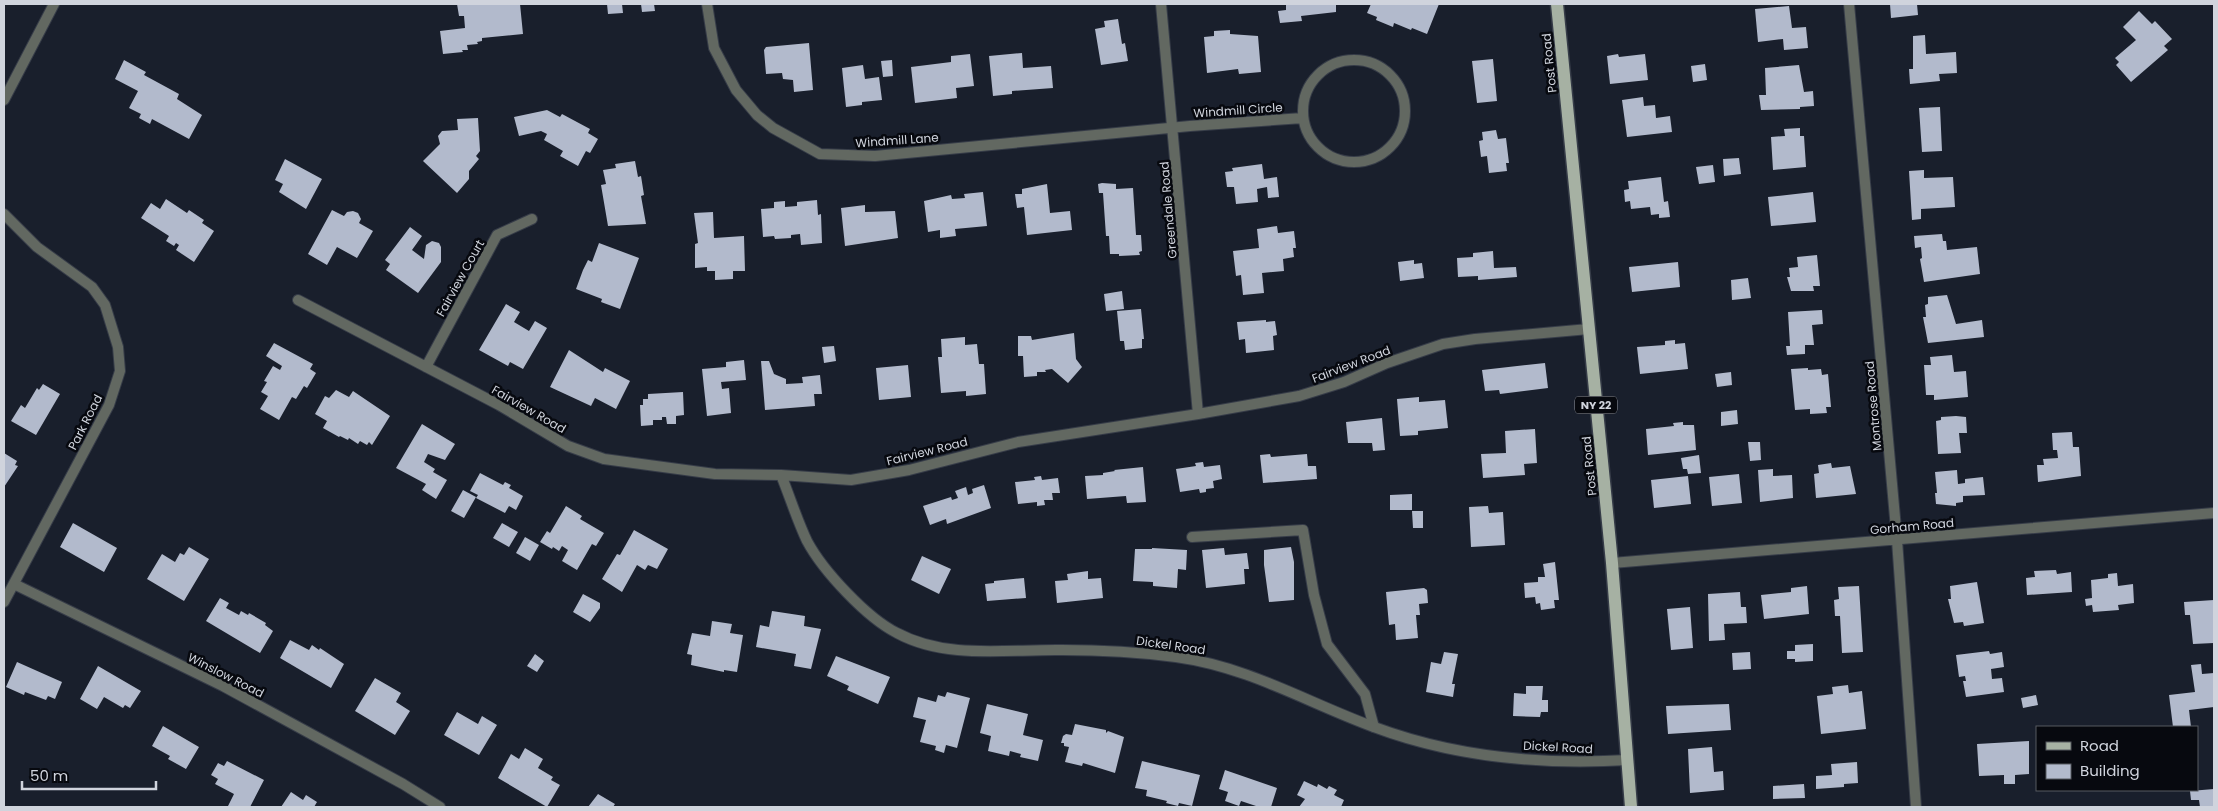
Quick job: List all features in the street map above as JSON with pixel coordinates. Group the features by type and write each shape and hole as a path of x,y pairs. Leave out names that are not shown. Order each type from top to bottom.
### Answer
{"main road":[{"name":"Post Road","path":"1557,4 1612,563 1631,807"}],"street":[{"path":"4,100 54,4"},
{"name":"Windmill Lane","path":"707,4 714,48 736,90 757,115 773,128 820,154 875,156 1174,128"},
{"name":"Greendale Road","path":"1161,4 1174,128 1198,414"},
{"name":"Montrose Road","path":"1849,4 1897,540 1916,807"},
{"path":"1346,61 1362,61 1386,71 1396,82 1403,98 1405,114 1402,127 1395,142 1383,153 1368,160 1353,162 1336,159 1321,150 1308,134 1304,118 1306,94 1313,81 1328,68 1346,61"},
{"name":"Windmill Circle","path":"1174,128 1304,118"},
{"name":"Park Road","path":"4,214 38,247 92,287 104,305 113,328 120,371 109,405 14,584"},
{"name":"Fairview Court","path":"426,367 497,235 532,219"},
{"name":"Fairview Road","path":"298,300 499,405 568,446 604,459 715,474 781,475 851,480 909,470 1018,442 1299,396 1344,382 1387,363 1443,344 1475,339 1589,329"},
{"name":"Dickel Road","path":"781,475 808,542 839,584 861,608 895,632 914,641 956,650 1122,651 1204,662 1284,688 1374,727 1436,747 1462,752 1539,760 1628,760"},
{"name":"Gorham Road","path":"1612,563 2214,513"},
{"path":"1192,537 1303,530 1314,594 1327,644 1365,694 1374,727"},
{"path":"4,602 14,584"},
{"name":"Winslow Road","path":"14,584 223,686 403,784 440,807"}],"building":[{"path":"457,4 520,4 523,34 482,38 482,41 477,42 478,44 467,45 468,50 443,54 440,31 465,28 464,16 459,16"},
{"path":"607,4 622,4 623,13 608,14"},
{"path":"641,4 654,4 655,11 642,12"},
{"path":"1286,4 1336,4 1336,12 1301,16 1302,21 1280,23 1278,11 1286,10"},
{"path":"1371,4 1439,4 1427,34 1394,23 1393,27 1376,20 1377,17 1367,13"},
{"path":"1890,4 1917,4 1918,15 1891,18"},
{"path":"1789,6 1792,28 1806,27 1808,48 1784,50 1783,39 1758,42 1755,9"},
{"path":"2139,11 2152,24 2155,21 2172,39 2164,46 2168,50 2131,82 2116,65 2119,62 2115,58 2136,40 2123,27"},
{"path":"1118,19 1122,44 1125,43 1128,61 1101,65 1095,29 1105,27 1104,21"},
{"path":"1230,30 1230,34 1258,36 1261,72 1239,74 1238,69 1207,73 1204,37 1214,36 1214,31"},
{"path":"1925,35 1926,54 1956,52 1957,73 1939,74 1940,81 1910,84 1909,69 1913,69 1913,36"},
{"path":"809,43 813,90 794,92 793,80 783,79 782,73 766,74 764,50 766,47"},
{"path":"1022,53 1023,68 1051,66 1053,88 1012,91 1012,94 993,96 989,56"},
{"path":"970,54 974,86 956,88 957,98 915,103 911,67 951,62 951,56"},
{"path":"1618,54 1619,57 1645,54 1648,80 1610,84 1607,56"},
{"path":"1493,59 1497,101 1477,103 1472,61"},
{"path":"124,60 146,72 144,75 179,94 177,99 202,115 189,139 152,119 150,124 139,118 141,114 129,108 138,91 115,79"},
{"path":"892,60 893,76 883,77 881,61"},
{"path":"1705,64 1707,80 1693,82 1691,66"},
{"path":"863,65 865,79 879,77 882,100 862,102 862,105 846,107 842,68"},
{"path":"1799,65 1804,92 1813,91 1814,106 1800,107 1800,109 1761,110 1759,95 1766,95 1765,68"},
{"path":"1643,97 1644,106 1655,105 1656,118 1670,116 1672,132 1627,137 1622,100"},
{"path":"1940,107 1942,151 1922,152 1919,108"},
{"path":"547,110 560,117 562,114 590,129 588,133 598,139 590,153 586,151 578,166 560,156 563,151 544,140 547,134 541,131 519,136 514,117"},
{"path":"478,118 480,151 476,156 479,159 469,171 469,179 457,193 423,161 440,144 438,136 442,131 458,130 457,119"},
{"path":"1800,128 1800,136 1804,136 1806,167 1773,170 1771,137 1785,136 1784,129"},
{"path":"1496,130 1498,139 1506,138 1509,163 1506,163 1507,171 1489,173 1487,156 1481,157 1479,141 1483,140 1482,132"},
{"path":"1739,158 1741,174 1724,176 1723,159"},
{"path":"285,159 322,179 306,209 279,192 283,184 275,180"},
{"path":"635,161 638,177 641,176 644,195 641,196 646,224 608,226 601,185 606,184 603,170 616,168 615,164"},
{"path":"1262,164 1264,179 1277,177 1279,197 1268,198 1267,187 1257,189 1258,202 1236,204 1234,187 1227,187 1225,172 1233,171 1232,168"},
{"path":"1713,165 1715,182 1699,184 1696,167"},
{"path":"1924,170 1924,178 1953,177 1955,207 1921,209 1921,219 1912,220 1909,171"},
{"path":"1661,177 1664,202 1668,201 1670,217 1659,218 1659,214 1651,215 1650,207 1631,209 1630,201 1625,202 1624,190 1629,189 1628,181"},
{"path":"1047,184 1050,213 1070,211 1072,230 1027,235 1024,207 1017,208 1015,194 1022,194 1022,189"},
{"path":"1098,184 1116,184 1116,189 1133,188 1136,235 1141,235 1142,251 1139,252 1140,255 1119,256 1119,254 1110,254 1109,236 1106,236 1103,193 1099,193"},
{"path":"983,192 987,226 955,229 956,236 940,238 940,230 928,232 924,201 951,195 952,199 965,198 964,194"},
{"path":"1813,192 1816,222 1771,226 1768,197"},
{"path":"166,199 187,213 189,210 204,220 202,223 214,231 194,262 176,250 179,245 176,243 174,246 166,241 169,236 141,218 151,203 160,209"},
{"path":"817,200 818,215 821,214 822,243 801,245 800,234 791,235 791,238 775,239 774,236 763,237 761,209 774,208 774,202 785,201 785,207 797,206 797,202"},
{"path":"865,205 865,212 895,211 898,238 845,246 841,208"},
{"path":"332,210 344,216 347,212 353,211 358,213 361,219 359,223 373,231 357,258 337,247 327,265 308,254"},
{"path":"713,212 714,238 744,236 745,271 733,271 733,279 715,280 715,271 707,271 707,267 695,268 695,244 698,243 694,213"},
{"path":"1277,226 1278,233 1294,231 1296,248 1293,248 1294,257 1283,259 1284,271 1262,273 1264,293 1243,295 1241,275 1236,276 1233,251 1259,248 1257,229"},
{"path":"410,227 422,236 412,250 424,259 426,245 432,241 439,243 441,247 441,262 418,293 386,270 390,264 385,260"},
{"path":"1942,234 1943,241 1946,241 1947,250 1977,247 1980,274 1924,282 1920,259 1922,258 1921,247 1915,248 1914,236"},
{"path":"599,243 639,258 620,309 601,302 602,299 576,289 588,260 592,262"},
{"path":"1493,251 1494,268 1516,267 1517,277 1478,280 1478,276 1458,277 1457,258 1473,257 1473,253"},
{"path":"1817,255 1820,286 1813,286 1814,291 1791,291 1787,277 1790,277 1789,268 1798,267 1797,257"},
{"path":"1414,260 1414,264 1422,263 1424,278 1400,281 1398,262"},
{"path":"1678,262 1680,287 1632,292 1629,267"},
{"path":"1748,278 1751,298 1732,300 1731,280"},
{"path":"1122,291 1124,309 1106,311 1104,294"},
{"path":"1947,295 1956,324 1982,320 1984,337 1928,343 1923,317 1926,317 1925,305 1928,304 1928,297"},
{"path":"506,304 520,312 514,322 529,331 535,321 547,328 523,369 510,362 508,366 479,350"},
{"path":"1141,309 1144,339 1142,339 1142,348 1125,350 1124,341 1120,341 1117,311"},
{"path":"1822,310 1823,324 1812,325 1814,345 1805,345 1805,354 1787,355 1786,346 1790,346 1788,312"},
{"path":"1266,320 1266,322 1275,321 1277,335 1273,336 1274,350 1246,353 1245,339 1239,340 1237,322"},
{"path":"1074,333 1076,359 1082,367 1068,383 1052,369 1045,370 1046,372 1037,372 1037,376 1024,377 1023,356 1018,356 1018,336 1031,336 1032,340"},
{"path":"965,337 965,345 977,344 979,364 984,364 986,394 966,396 966,391 941,393 938,357 942,357 941,339"},
{"path":"1675,340 1675,344 1685,343 1688,369 1640,374 1637,347 1665,345 1665,341"},
{"path":"274,343 313,364 310,369 316,373 307,388 304,386 296,399 292,397 279,420 260,409 268,396 261,392 267,382 264,381 273,366 280,370 282,366 266,356"},
{"path":"834,346 836,361 824,363 822,347"},
{"path":"569,350 603,372 605,368 630,381 616,409 595,398 591,406 550,387"},
{"path":"1952,355 1954,372 1966,371 1968,397 1934,400 1934,395 1926,395 1924,365 1931,365 1930,357"},
{"path":"744,360 746,380 721,382 722,389 729,388 731,413 707,416 702,369 726,367 726,362"},
{"path":"761,361 769,361 774,374 786,379 786,384 803,383 802,377 820,375 822,394 814,394 815,406 765,410"},
{"path":"1545,363 1548,388 1500,394 1499,390 1485,391 1482,370"},
{"path":"908,365 911,397 879,400 876,368"},
{"path":"1808,368 1808,370 1821,369 1822,375 1828,374 1831,407 1826,407 1827,413 1810,414 1810,409 1795,410 1791,369"},
{"path":"1731,372 1732,385 1717,387 1715,374"},
{"path":"43,384 60,394 36,435 11,421 21,405 25,408 37,388 39,390"},
{"path":"336,390 349,397 353,391 390,416 372,445 369,442 367,445 360,441 358,444 349,438 348,440 339,437 323,428 327,421 315,414 325,396 329,398"},
{"path":"683,392 684,415 676,416 676,424 667,424 666,417 662,417 662,420 653,420 653,425 641,426 640,405 643,405 643,399 648,399 648,394"},
{"path":"1419,397 1419,402 1445,400 1448,428 1418,431 1418,435 1400,436 1397,399"},
{"path":"1737,410 1738,424 1721,426 1721,412"},
{"path":"1941,417 1966,417 1967,433 1959,433 1961,453 1938,454 1936,421 1941,420"},
{"path":"1382,418 1385,450 1373,451 1372,443 1348,443 1346,422"},
{"path":"1683,422 1683,425 1694,425 1696,450 1648,455 1646,429 1674,426 1673,423"},
{"path":"422,424 455,444 445,460 428,454 424,462 435,469 433,472 447,480 436,499 422,490 426,484 396,468"},
{"path":"1535,429 1537,463 1524,464 1525,475 1483,478 1481,454 1506,453 1505,431"},
{"path":"2072,432 2073,447 2079,447 2081,476 2038,482 2037,465 2044,465 2043,459 2058,458 2057,450 2053,450 2052,433"},
{"path":"1748,442 1760,442 1761,460 1750,461"},
{"path":"4,453 17,461 15,465 18,466 4,487"},
{"path":"1270,454 1271,457 1307,454 1308,466 1316,466 1317,479 1263,483 1260,455"},
{"path":"1699,455 1701,473 1688,474 1687,469 1683,469 1681,458"},
{"path":"1203,462 1204,467 1220,465 1222,479 1213,481 1214,488 1206,489 1206,492 1200,493 1199,489 1180,492 1176,469 1196,466 1195,463"},
{"path":"1831,463 1832,468 1850,466 1856,494 1816,498 1814,474 1819,473 1818,465"},
{"path":"1143,467 1146,502 1127,503 1126,496 1087,499 1085,476 1103,475 1103,473 1114,470"},
{"path":"1773,469 1773,476 1792,475 1793,498 1760,502 1758,470"},
{"path":"1957,470 1958,484 1965,483 1965,479 1983,477 1985,495 1963,496 1963,502 1956,503 1956,506 1936,504 1935,472"},
{"path":"480,473 503,485 505,482 511,485 509,488 523,496 516,510 509,506 505,513 476,498 478,495 470,491"},
{"path":"1739,474 1742,503 1712,506 1709,477"},
{"path":"1041,476 1042,480 1058,478 1060,493 1052,493 1053,500 1044,500 1045,505 1037,506 1037,502 1018,504 1015,482 1035,480 1034,477"},
{"path":"1688,476 1691,504 1654,508 1651,480"},
{"path":"984,485 991,508 947,524 946,519 930,525 923,506 951,497 952,500 958,498 955,491 966,487 968,495 973,493 972,489"},
{"path":"463,490 476,497 464,518 451,511"},
{"path":"1412,494 1412,510 1390,510 1390,495"},
{"path":"566,506 582,516 580,519 604,533 596,546 592,544 577,570 562,561 568,550 562,546 559,551 553,547 552,549 540,542 547,531 550,533"},
{"path":"1488,506 1489,513 1503,512 1505,545 1471,547 1469,507"},
{"path":"1412,511 1423,511 1423,528 1413,528"},
{"path":"73,523 117,548 104,572 60,547"},
{"path":"502,523 518,532 509,547 493,538"},
{"path":"634,530 668,549 657,569 648,565 645,570 637,565 622,592 602,579 617,554 620,555"},
{"path":"525,537 539,545 530,561 516,553"},
{"path":"189,547 209,559 184,601 147,579 162,554 175,562 180,553 184,555"},
{"path":"1291,547 1294,562 1294,600 1269,602 1264,550"},
{"path":"1224,548 1225,555 1247,553 1249,569 1244,569 1245,584 1206,588 1202,550"},
{"path":"1135,549 1187,550 1186,570 1178,569 1177,588 1153,586 1153,582 1133,581"},
{"path":"922,556 951,569 939,594 911,580"},
{"path":"1555,562 1559,600 1554,600 1555,608 1541,610 1540,603 1536,604 1535,597 1525,598 1524,583 1538,582 1538,577 1545,577 1543,564"},
{"path":"2056,570 2057,574 2071,572 2072,592 2027,595 2026,578 2035,577 2034,571"},
{"path":"1088,571 1088,579 1101,578 1103,598 1057,603 1055,581 1068,580 1067,574"},
{"path":"2117,573 2118,586 2133,584 2134,603 2118,605 2119,610 2093,612 2092,605 2086,606 2085,599 2092,598 2091,580 2108,578 2108,574"},
{"path":"1024,578 1026,598 987,601 985,584 994,583 994,581"},
{"path":"1977,582 1984,623 1964,626 1963,622 1954,623 1948,599 1951,599 1950,586"},
{"path":"1807,586 1809,614 1764,619 1761,595 1791,592 1791,588"},
{"path":"1859,586 1863,652 1842,653 1840,616 1835,616 1834,600 1839,599 1838,587"},
{"path":"1424,588 1427,590 1428,603 1419,604 1420,615 1416,615 1418,638 1396,640 1395,624 1389,625 1386,592"},
{"path":"1740,592 1741,607 1746,607 1747,623 1724,624 1725,640 1709,641 1708,594"},
{"path":"583,594 600,603 600,608 590,622 573,612"},
{"path":"220,598 229,603 226,608 239,615 241,611 248,615 249,613 266,623 265,625 273,631 260,653 206,621"},
{"path":"2214,600 2214,643 2193,644 2190,615 2185,615 2184,602"},
{"path":"1690,607 1693,648 1671,650 1667,609"},
{"path":"772,611 805,616 804,626 821,629 811,669 794,666 796,654 756,647 760,625 769,627"},
{"path":"712,621 732,624 730,633 743,635 737,672 724,670 724,672 691,665 692,655 687,654 692,633 710,636"},
{"path":"290,640 309,650 312,645 319,650 320,648 344,664 331,688 280,658"},
{"path":"1813,644 1813,661 1795,662 1795,659 1787,659 1787,651 1795,651 1795,645"},
{"path":"1989,651 1990,654 2002,652 2004,667 1991,669 1992,679 2002,678 2004,692 1966,697 1963,681 1966,681 1965,676 1959,677 1956,655"},
{"path":"1444,652 1458,654 1452,684 1455,684 1453,697 1426,692 1431,662 1441,664"},
{"path":"1750,652 1751,669 1733,670 1732,653"},
{"path":"535,654 544,661 537,672 527,666"},
{"path":"836,656 890,677 878,704 847,690 849,686 827,676"},
{"path":"17,662 62,682 55,699 48,696 46,700 25,692 24,695 6,687"},
{"path":"2201,664 2202,674 2214,673 2214,707 2189,710 2191,726 2173,726 2169,695 2195,692 2191,665"},
{"path":"98,666 141,691 130,708 125,705 123,708 104,697 97,709 80,699"},
{"path":"375,678 401,693 396,702 410,711 395,735 355,711"},
{"path":"1848,685 1849,693 1862,691 1866,729 1821,734 1817,696 1833,694 1832,687"},
{"path":"1526,686 1543,686 1542,700 1548,700 1548,712 1541,712 1540,717 1513,716 1514,693 1526,694"},
{"path":"947,692 970,698 957,748 946,745 944,753 935,750 936,746 920,742 926,720 913,717 918,697 936,702 938,695 945,697"},
{"path":"2036,695 2038,705 2023,708 2021,698"},
{"path":"987,704 1028,714 1023,735 1043,740 1038,761 1020,757 1021,754 1010,751 1009,756 988,751 991,736 980,733"},
{"path":"1729,704 1731,730 1668,734 1666,706"},
{"path":"457,712 478,724 482,716 497,725 479,755 444,735"},
{"path":"1075,724 1106,730 1106,733 1108,731 1124,737 1115,773 1083,763 1082,766 1065,762 1069,747 1061,743 1063,736 1066,734 1072,735"},
{"path":"163,726 199,747 186,769 168,759 170,756 152,746"},
{"path":"2029,741 2029,774 2015,775 2015,784 2004,784 2004,775 1979,776 1977,744"},
{"path":"1712,747 1714,772 1723,771 1724,790 1690,793 1688,749"},
{"path":"525,748 543,759 538,768 553,777 551,780 560,785 547,807 498,778 511,754 519,759"},
{"path":"227,761 264,780 250,807 228,806 234,794 215,784 218,779 211,775 218,763 224,766"},
{"path":"1142,761 1200,775 1192,806 1179,803 1178,806 1166,803 1167,801 1146,796 1147,790 1135,788"},
{"path":"1857,762 1858,783 1844,784 1844,787 1816,789 1816,776 1832,775 1831,764"},
{"path":"1225,770 1277,788 1271,807 1259,807 1241,801 1239,806 1225,801 1228,792 1219,789"},
{"path":"1304,781 1317,787 1318,784 1327,789 1329,786 1337,790 1334,795 1344,800 1341,807 1299,807 1305,799 1297,795"},
{"path":"1804,784 1805,798 1773,799 1773,786"},
{"path":"2214,789 2214,807 2200,807 2199,800 2191,800 2190,791"},
{"path":"291,792 303,800 306,795 317,802 314,807 281,807"},
{"path":"598,794 615,804 613,807 588,807"}]}
